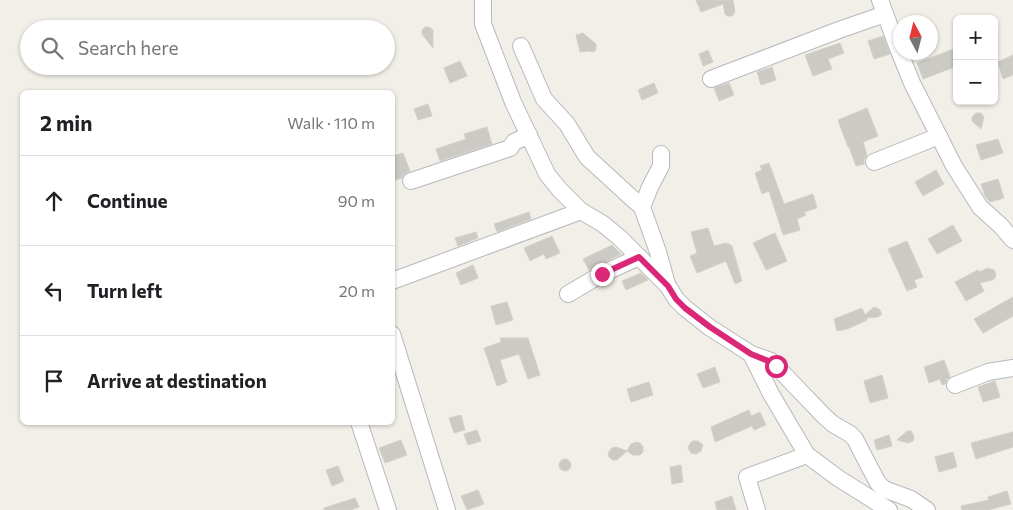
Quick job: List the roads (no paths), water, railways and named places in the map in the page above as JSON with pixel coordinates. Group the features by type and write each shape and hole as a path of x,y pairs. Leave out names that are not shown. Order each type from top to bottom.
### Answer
{"street":[{"path":"483,0 483,24 513,102 547,174 581,211 603,224 620,238 668,286"},
{"path":"711,79 839,30 883,7 912,83 954,166 980,206 1013,240"},
{"path":"521,46 544,99 567,124 587,157 634,202 642,207 668,286 676,299 710,327 751,354 776,366 824,416 855,439 878,483 884,489 911,499 927,510"},
{"path":"411,181 510,148 514,142 529,135"},
{"path":"874,162 939,136"},
{"path":"642,207 661,166 661,154"},
{"path":"395,280 581,211"},
{"path":"568,294 602,274 639,257"},
{"path":"395,344 447,510"},
{"path":"751,354 771,394 807,455 838,478 889,510"},
{"path":"955,385 988,372 1013,368"},
{"path":"360,425 388,510"},
{"path":"757,510 747,477 807,455"}]}
